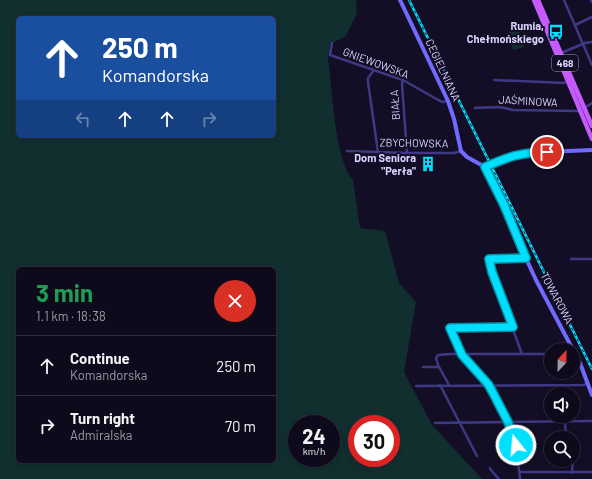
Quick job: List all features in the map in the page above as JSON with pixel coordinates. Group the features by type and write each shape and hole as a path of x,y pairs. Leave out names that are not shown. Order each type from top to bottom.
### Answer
{"main road":[{"name":"468","path":"534,0 568,81 592,126"},
{"name":"468","path":"538,0 561,53 592,139"}],"street":[{"name":"CEGIELNIANA","path":"400,0 448,101 454,119 461,151"},
{"path":"564,0 592,64"},
{"path":"574,25 592,17"},
{"path":"561,53 582,44 592,42"},
{"name":"GNIEWOWSKA","path":"332,43 330,55 403,80 440,101 448,101"},
{"path":"374,70 368,78 368,82 378,152"},
{"name":"BIAŁA","path":"403,80 402,84 407,153"},
{"path":"494,80 564,83 568,81"},
{"path":"582,109 592,103"},
{"name":"JAŚMINOWA","path":"475,108 491,108 498,106 512,110 582,109"},
{"path":"485,167 507,157 521,153 592,150"},
{"name":"ZBYCHOWSKA","path":"347,151 407,153 454,153 461,151 467,157 485,167"},
{"name":"TOWAROWA","path":"485,167 504,205 542,292 568,343"},
{"path":"522,354 492,272 489,259 526,258"},
{"path":"571,259 592,259"},
{"path":"513,327 450,328 462,355 488,384 508,422 516,445 520,479"},
{"path":"449,385 439,367 436,358 438,355 544,354"},
{"name":"TOWAROWA","path":"580,366 592,395"},
{"path":"423,367 439,367"},
{"path":"416,386 488,384 584,385 588,383"},
{"path":"440,385 477,456"},
{"path":"435,423 544,421"},
{"path":"580,421 592,421"},
{"path":"572,467 572,473"},
{"path":"490,468 499,479"},
{"path":"519,472 592,472"}],"green space":[{"path":"0,0 356,0 357,13 346,36 330,44 328,58 338,140 342,157 353,180 360,228 385,231 399,283 416,302 404,372 432,425 482,479 0,479"},
{"path":"519,29 524,47 513,50 508,32"}],"railway":[{"path":"409,0 592,369"}],"place":[{"name":"Rumia, Chełmońskiego","path":"556,32"},
{"name":"Dom Seniora \"Perła\"","path":"428,164"}],"route":[{"path":"516,445 508,422 492,391 488,384 462,355 450,328 513,327 492,272 489,259 522,260 526,258 504,205 485,167 507,157 521,153 547,152"}]}
